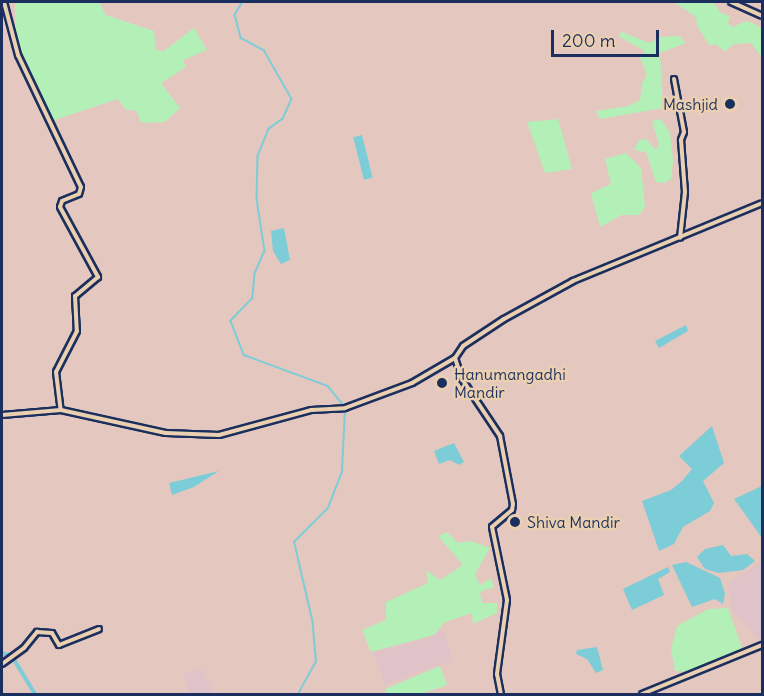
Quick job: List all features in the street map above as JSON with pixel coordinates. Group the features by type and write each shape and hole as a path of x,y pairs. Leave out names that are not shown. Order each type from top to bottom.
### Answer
{"street":[{"path":"4,2 18,55 81,188 79,194 62,201 60,207 98,277 75,296 77,332 56,372 61,410"},
{"path":"731,2 762,16"},
{"path":"674,78 684,132 681,140 684,192 680,238"},
{"path":"2,415 61,410 166,433 219,435 311,410 345,408 412,383 455,358 463,346 504,319 573,280 762,203"},
{"path":"455,358 462,379 500,436 513,504 512,510 492,527 507,600 497,674 501,694"},
{"path":"2,664 24,648 37,632 52,633 59,645 99,629"},
{"path":"642,694 762,645"}],"shaded area":[{"path":"762,562 761,642 732,610 728,584"},
{"path":"444,632 452,660 385,684 373,652 421,641"},
{"path":"201,669 215,694 190,694 183,674"}],"green space":[{"path":"15,2 99,2 106,15 154,31 156,50 164,51 194,28 207,50 183,60 186,67 161,83 180,108 165,122 141,123 136,110 126,110 118,99 51,121 15,36"},
{"path":"674,2 713,2 721,13 730,16 728,24 733,27 746,21 755,24 762,29 762,58 751,43 734,44 725,51 715,44 710,46 697,26 696,17"},
{"path":"622,32 650,43 660,37 679,36 686,43 660,53 663,108 600,119 596,111 629,106 640,100 642,83 647,75 640,58 645,51 618,36"},
{"path":"558,119 572,169 545,173 527,122"},
{"path":"661,119 670,132 673,161 671,179 664,183 656,182 646,152 634,150 639,140 646,139 656,150 659,144 652,121"},
{"path":"626,153 641,168 645,207 639,215 622,215 600,227 591,193 611,184 605,159"},
{"path":"447,532 458,543 471,541 490,548 475,574 480,585 491,578 494,587 480,592 482,603 497,603 497,613 473,624 472,613 445,622 434,635 371,652 362,630 386,620 386,602 428,583 426,570 440,580 463,565 438,536"},
{"path":"728,608 743,650 688,672 675,671 671,649 677,626 708,609"},
{"path":"440,666 447,685 420,694 387,694 385,689"}],"water":[{"path":"362,135 373,178 364,180 353,137"},
{"path":"284,228 290,260 281,264 273,251 271,231"},
{"path":"686,325 688,331 659,348 655,341"},
{"path":"712,426 724,463 703,481 714,503 710,511 683,527 674,544 659,551 642,501 671,490 682,481 692,469 679,456"},
{"path":"454,443 464,462 459,465 450,460 439,464 434,451"},
{"path":"219,471 194,487 172,495 169,483"},
{"path":"762,486 762,538 734,499"},
{"path":"723,545 731,556 747,554 755,561 743,570 719,573 705,569 697,557 705,549"},
{"path":"686,562 720,578 725,593 723,604 715,599 692,607 672,565"},
{"path":"668,567 670,572 658,579 664,595 632,610 623,589"},
{"path":"597,647 603,670 596,673 587,659 576,654 577,650"}],"waterway":[{"path":"243,2 235,15 241,38 264,50 292,99 283,119 269,129 258,156 257,199 265,251 255,273 253,298 231,321 244,355 328,386 344,406"},
{"path":"298,694 316,662 313,624 294,542 328,508 342,471 345,410"},
{"path":"2,653 9,655"},
{"path":"13,658 35,694"}],"place":[{"name":"Mashjid","path":"730,104"},
{"name":"Hanumangadhi Mandir","path":"442,383"},
{"name":"Shiva Mandir","path":"515,522"}]}
